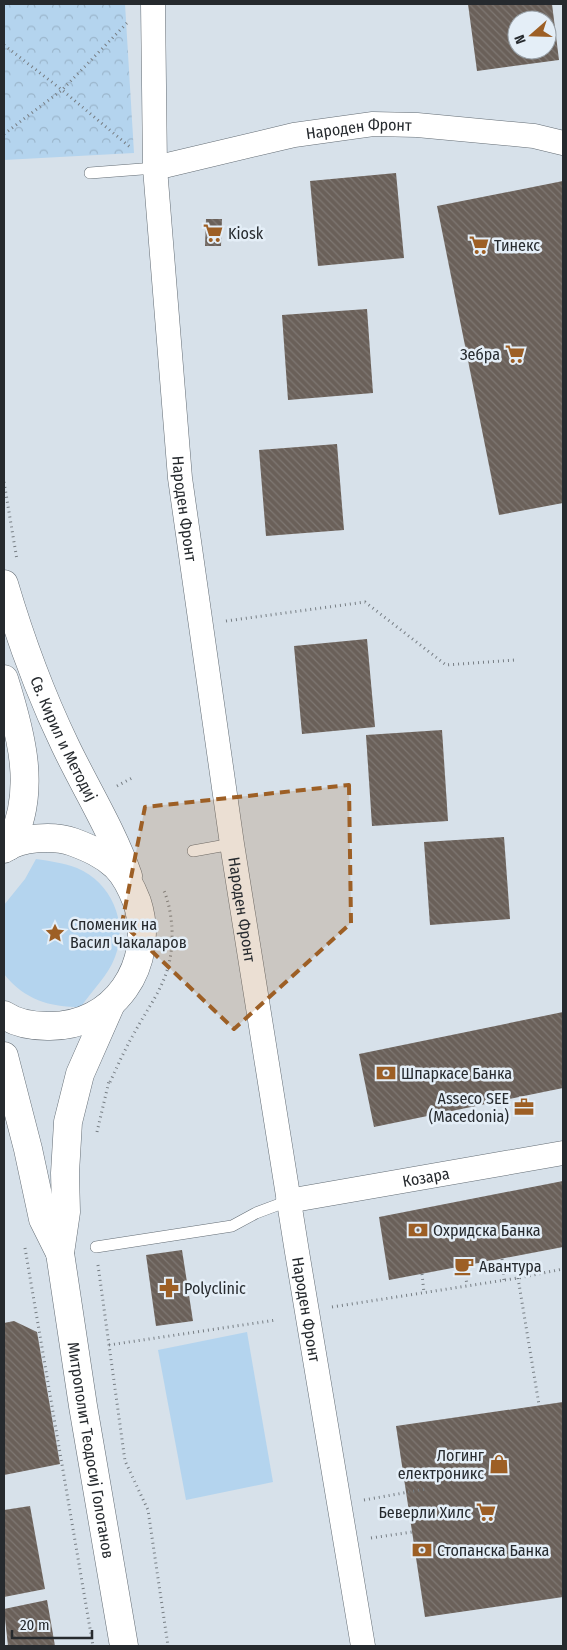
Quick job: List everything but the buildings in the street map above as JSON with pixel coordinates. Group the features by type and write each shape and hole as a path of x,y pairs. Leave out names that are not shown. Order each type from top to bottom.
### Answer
{"street":[{"name":"Народен Фронт","path":"153,4 155,168 180,478 232,844 288,1201 363,1646"},
{"name":"Народен Фронт","path":"155,168 294,135 373,124 417,125 534,136 563,144"},
{"name":"Св. Кирил и Методиј","path":"4,584 26,652 65,746 118,847 142,920 141,952 130,981 110,1006"},
{"name":"Св. Кирил и Методиј","path":"4,679 25,762 26,792 18,829 5,847"},
{"path":"4,752 14,718"},
{"path":"5,847 34,839 69,841 95,850 117,867 132,889"},
{"path":"4,1015 33,1026 60,1026 86,1020 110,1006"},
{"name":"Митрополит Теодосиј Гологанов","path":"110,1006 80,1074 68,1122 65,1173 66,1212 60,1253 83,1406 124,1646"},
{"name":"Митрополит Теодосиј Гологанов","path":"4,1056 28,1149 43,1219 60,1253"},
{"name":"Козара","path":"288,1201 563,1153"}],"lane":[{"path":"90,173 155,168"},
{"path":"193,851 232,844"},
{"path":"96,1247 232,1226 256,1213 288,1201"}],"path":[{"path":"4,134 62,90 129,21"},
{"path":"4,45 62,90 155,168"},
{"path":"200,625 365,602 446,665 515,660"},
{"path":"116,786 132,778"},
{"path":"80,1074 110,1082 97,1134"},
{"path":"25,1246 93,1646"},
{"path":"96,1247 126,1461 148,1510 168,1646"},
{"path":"502,1259 504,1280"},
{"path":"464,1266 467,1286"},
{"path":"307,1310 518,1278 563,1269"},
{"path":"422,1274 424,1293"},
{"path":"518,1278 539,1406"},
{"path":"109,1345 276,1320"},
{"path":"382,1497 426,1489"},
{"path":"362,1539 412,1532"}],"highlighted area":[{"path":"349,785 351,923 234,1029 122,923 145,807"}],"green space":[{"path":"4,4 125,4 134,153 4,160"},
{"path":"36,859 67,865 89,874 108,893 118,918 119,944 115,957 104,977 81,1007 58,1006 38,1000 20,990 4,974 4,905 25,879"},
{"path":"247,1332 273,1482 186,1500 158,1350"}],"place":[{"name":"Kiosk","path":"213,233"},
{"name":"Тинекс","path":"479,245"},
{"name":"Зебра","path":"515,354"},
{"name":"Споменик на Васил Чакаларов","path":"55,933"},
{"name":"Шпаркасе Банка","path":"386,1073"},
{"name":"Asseco SEE (Macedonia)","path":"524,1107"},
{"name":"Охридска Банка","path":"418,1230"},
{"name":"Авантура","path":"464,1266"},
{"name":"Polyclinic","path":"169,1288"},
{"name":"Логинг електроникс","path":"499,1464"},
{"name":"Беверли Хилс","path":"486,1512"},
{"name":"Стопанска Банка","path":"422,1550"}]}
